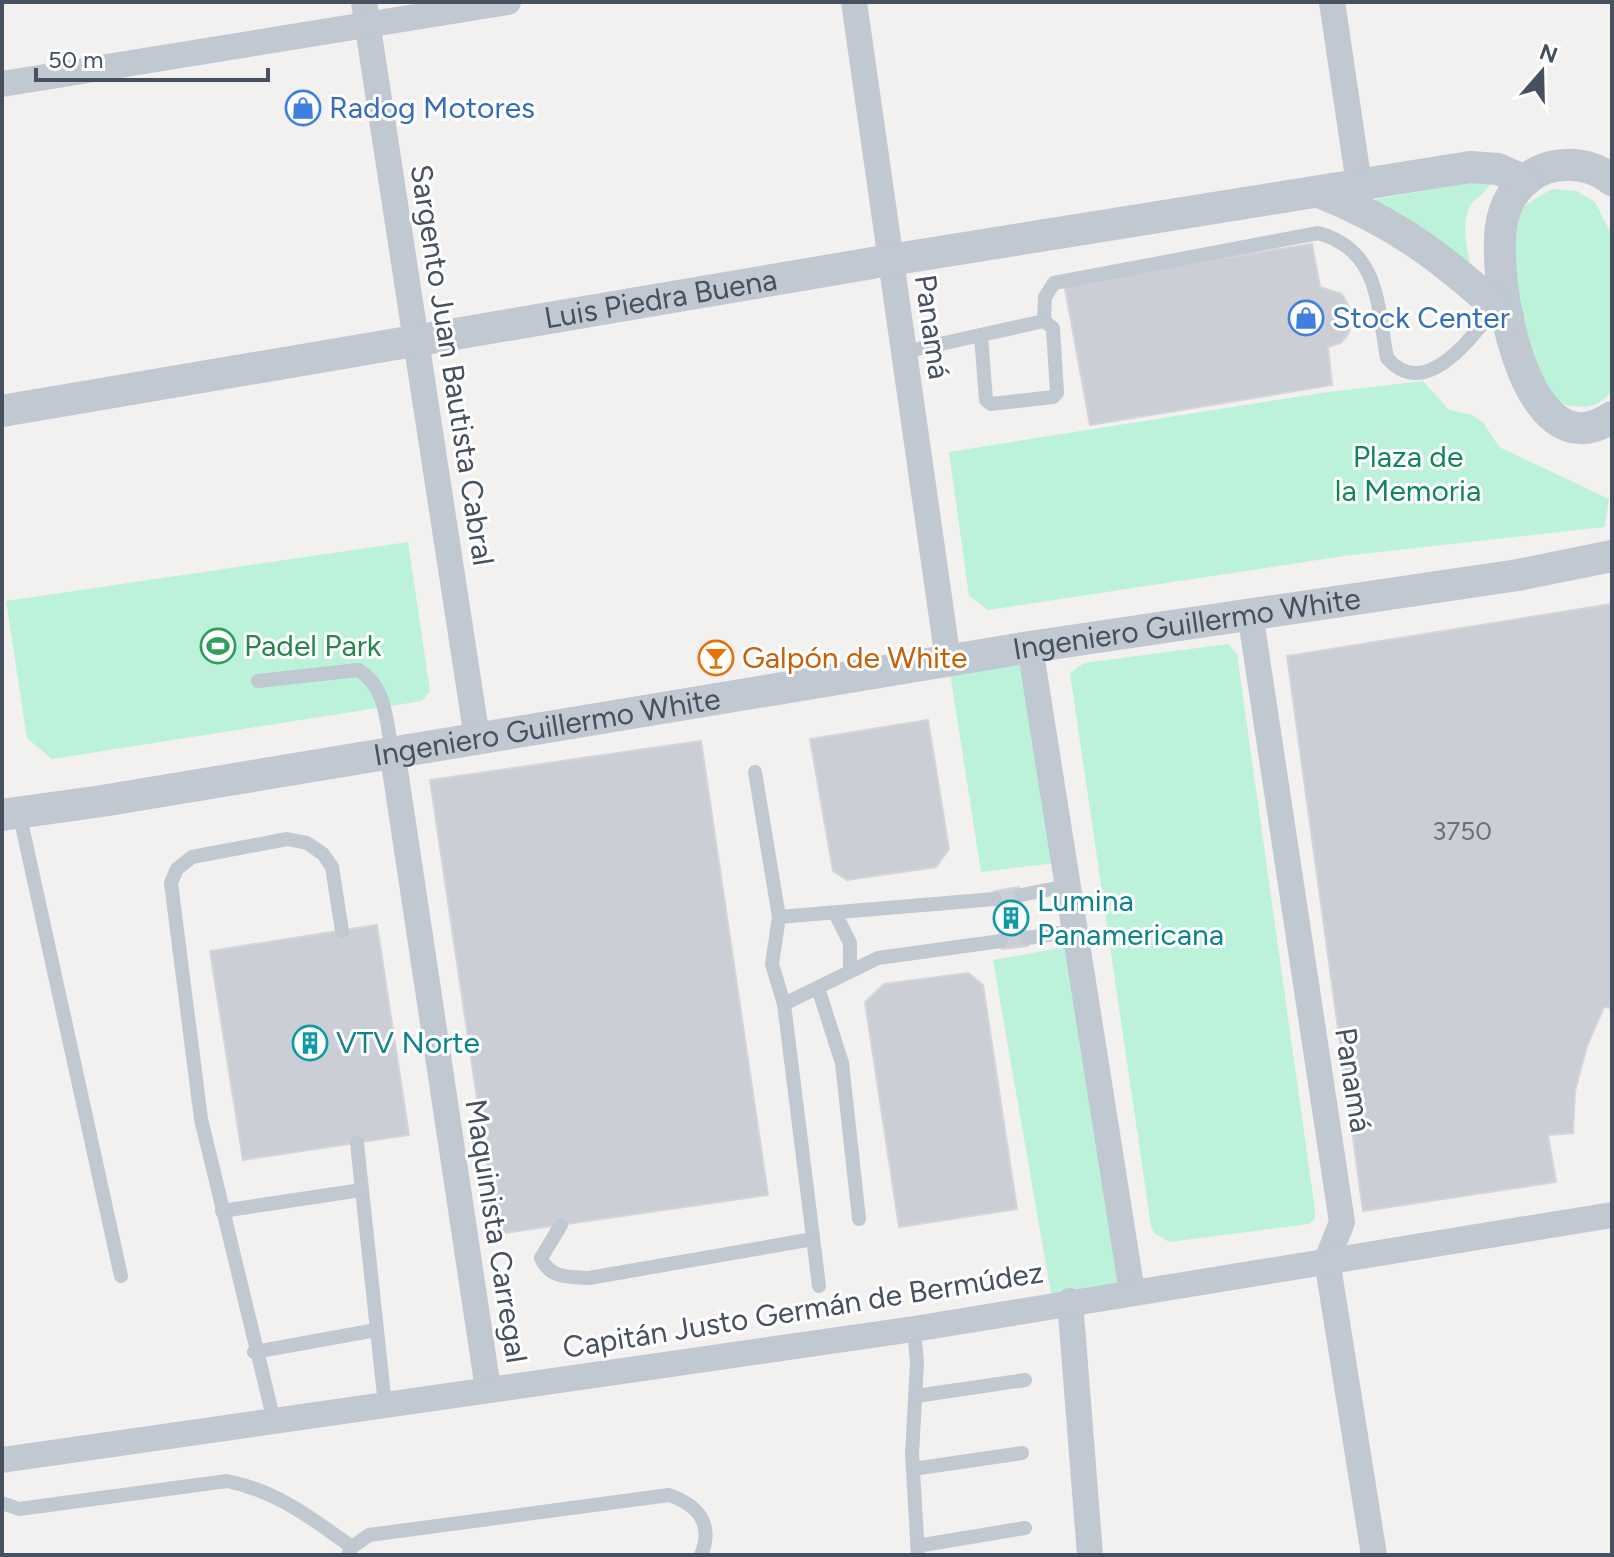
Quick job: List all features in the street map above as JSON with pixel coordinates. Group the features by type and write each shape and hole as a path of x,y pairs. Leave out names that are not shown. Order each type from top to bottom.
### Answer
{"street":[{"path":"2,84 366,14 508,2"},
{"name":"Panamá","path":"854,2 948,660"},
{"path":"1332,2 1359,184"},
{"name":"Sargento Juan Bautista Cabral","path":"366,14 477,738"},
{"path":"1606,169 1564,164 1550,167 1525,181 1505,209 1500,224 1500,260 1502,312 1530,389 1550,414 1612,449"},
{"name":"Luis Piedra Buena","path":"2,411 890,260 1470,167 1498,169 1525,181"},
{"path":"1319,192 1370,213 1417,240 1502,312"},
{"path":"1575,427 1591,427 1612,417"},
{"name":"Ingeniero Guillermo White","path":"11,813 102,801 392,750 1030,647 1518,575 1612,556"},
{"name":"Panamá","path":"1250,613 1342,1222 1327,1260"},
{"path":"1030,647 1132,1292"},
{"name":"Maquinista Carregal","path":"392,750 488,1389"},
{"name":"Capitán Justo Germán de Bermúdez","path":"2,1460 914,1329 1070,1301 1612,1215"},
{"path":"1327,1260 1374,1555"},
{"path":"1070,1301 1090,1555"}],"lane":[{"path":"1044,321 1045,297 1054,283 1318,233 1338,241 1362,258 1373,281 1387,358 1395,367 1422,372 1438,366 1453,357 1502,312"},
{"path":"904,352 1044,321"},
{"path":"981,336 986,400 998,405 1053,397 1059,387 1053,328 1044,321"},
{"path":"258,681 358,670 371,677 379,688 392,750"},
{"path":"755,772 779,917 772,964 784,1004 819,1286"},
{"path":"11,813 121,1276"},
{"path":"274,1421 254,1352 201,1119 171,883 177,869 192,857 287,839 307,843 323,854 332,867 342,931"},
{"path":"1021,895 1067,886"},
{"path":"779,917 836,915 995,899"},
{"path":"836,915 850,943 850,971"},
{"path":"1027,938 1075,931"},
{"path":"784,1004 878,958 1001,941"},
{"path":"818,988 842,1063 859,1219"},
{"path":"357,1143 385,1405"},
{"path":"222,1211 361,1190"},
{"path":"561,1225 541,1258 545,1267 559,1276 589,1278 813,1239"},
{"path":"914,1329 916,1396 913,1469 918,1550 1025,1528"},
{"path":"254,1352 376,1330"},
{"path":"916,1396 1025,1380"},
{"path":"913,1469 1022,1453"},
{"path":"2,1503 19,1509 227,1481 255,1487 282,1499 350,1551 369,1535 669,1495 690,1502 701,1514 707,1533 701,1555"}],"green space":[{"path":"1477,181 1490,182 1467,213 1466,238 1471,270 1373,200"},
{"path":"1553,189 1577,191 1595,202 1612,235 1612,390 1607,397 1586,407 1555,401 1540,381 1526,334 1515,277 1514,229 1518,214 1529,203"},
{"name":"Plaza de la Memoria","path":"1423,381 1449,410 1472,415 1483,422 1499,447 1609,499 1605,527 1344,556 988,610 969,596 949,452 1321,393"},
{"name":"Padel Park","path":"408,542 430,691 422,701 52,759 27,738 6,601"},
{"path":"1228,644 1237,654 1315,1219 1309,1224 1169,1242 1154,1233 1151,1226 1070,673 1084,663"},
{"path":"1030,647 1064,862 981,872 948,660"},
{"path":"1077,945 1132,1292 1053,1305 993,960"}],"building":[{"path":"1312,244 1320,287 1342,294 1351,310 1349,333 1341,343 1328,347 1332,385 1090,425 1064,283"},
{"path":"1612,604 1612,1008 1604,1007 1587,1046 1575,1091 1573,1133 1548,1135 1556,1182 1363,1211 1287,656"},
{"path":"928,720 949,849 936,867 847,880 833,871 810,739"},
{"path":"701,741 768,1195 497,1234 430,780"},
{"name":"Lumina Panamericana","path":"1019,887 1028,946 1002,949 994,891"},
{"name":"VTV Norte","path":"377,925 409,1135 243,1160 210,951"},
{"path":"968,973 983,985 1017,1209 899,1227 865,1002 884,984"}],"place":[{"name":"Radog Motores","path":"303,108"},
{"name":"Stock Center","path":"1306,318"},
{"name":"Padel Park","path":"218,646"},
{"name":"Galpón de White","path":"716,658"},
{"name":"Lumina Panamericana","path":"1011,918"},
{"name":"VTV Norte","path":"310,1043"}]}
